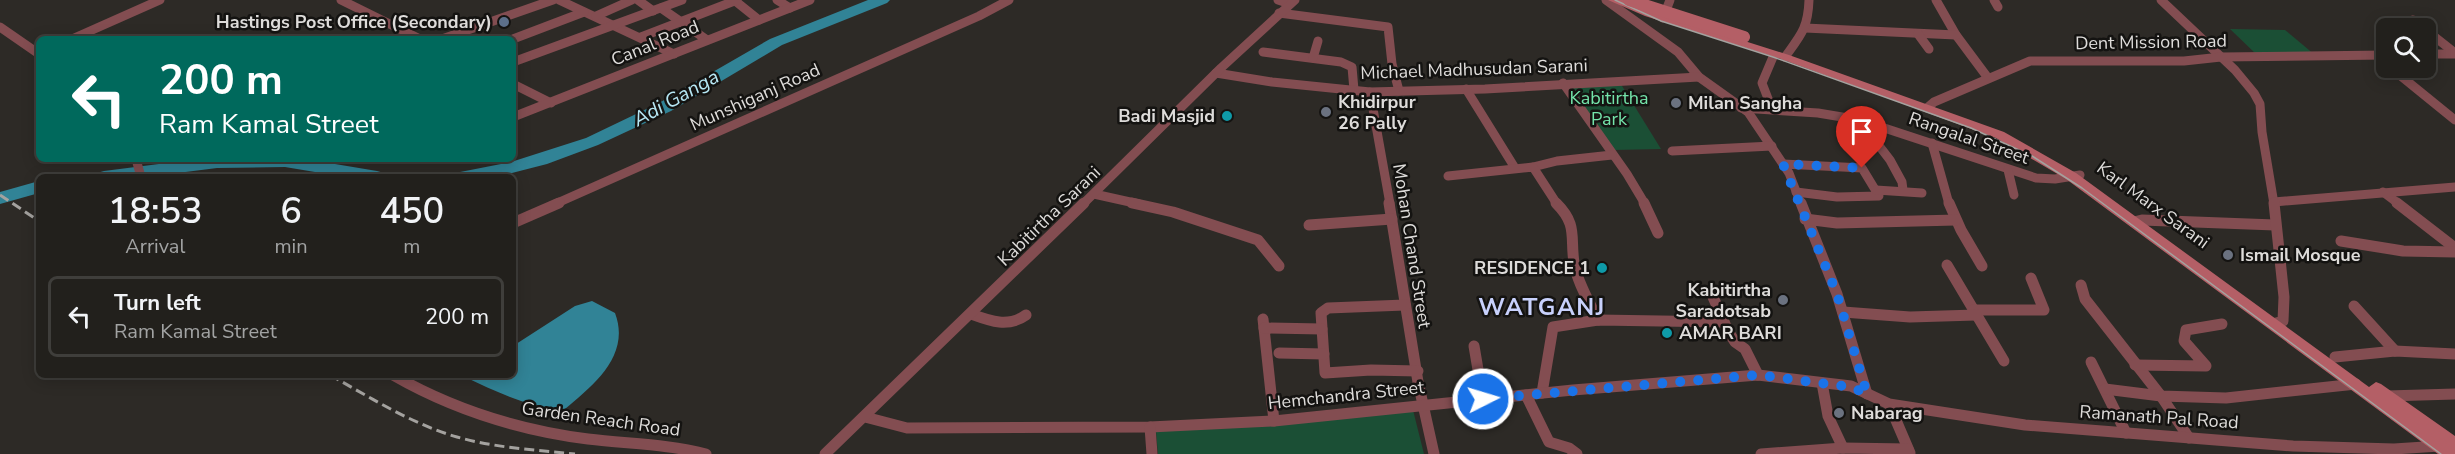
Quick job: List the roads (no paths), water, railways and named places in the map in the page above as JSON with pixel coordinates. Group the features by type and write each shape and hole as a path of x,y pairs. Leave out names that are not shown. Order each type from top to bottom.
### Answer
{"main road":[{"path":"1613,0 1931,105 1966,118 2018,144 2075,176 2278,323 2356,384 2450,447"},
{"path":"1629,0 1744,37 1782,56"},
{"path":"2278,323 2334,357 2450,447"}],"street":[{"path":"79,36 160,0"},
{"path":"341,0 413,36"},
{"path":"451,36 553,0"},
{"path":"559,0 674,54"},
{"path":"596,16 633,0"},
{"path":"638,0 682,21 707,40"},
{"path":"516,61 682,0"},
{"path":"641,37 736,0 759,20"},
{"path":"777,0 790,8"},
{"name":"Canal Road","path":"516,116 810,0"},
{"name":"Munshiganj Road","path":"516,222 979,16 1009,0"},
{"path":"1278,0 1292,2"},
{"path":"1606,0 1678,52 1699,77 1748,112 1772,146 1796,192 1843,312 1865,393"},
{"path":"1663,18 1670,0"},
{"path":"1772,109 1762,83 1805,27 1809,0"},
{"path":"1936,0 1956,35 1988,78"},
{"path":"2161,0 2221,57 2254,93 2260,104 2284,297 2278,323"},
{"name":"Kabitirtha Sarani","path":"825,454 1216,73 1292,2"},
{"path":"516,38 584,12"},
{"path":"1279,13 1388,27 1392,64 1399,91"},
{"path":"0,27 36,52"},
{"path":"1805,27 1956,35"},
{"path":"1918,34 1929,49"},
{"path":"2436,38 2455,53"},
{"path":"1313,58 1318,41"},
{"path":"1263,52 1341,62 1352,67 1354,90"},
{"path":"2436,54 2455,53"},
{"name":"Dent Mission Road","path":"1931,105 2030,61 2184,61 2221,57 2376,55"},
{"name":"Michael Madhusudan Sarani","path":"1216,73 1272,82 1370,92 1699,77"},
{"path":"2403,78 2455,120"},
{"path":"1563,83 1648,206 1658,233"},
{"path":"516,85 552,103"},
{"path":"1466,89 1515,168"},
{"name":"Mohan Chand Street","path":"1370,92 1418,371 1421,406 1434,454"},
{"name":"Rangalal Street","path":"1741,108 1772,109 1860,120 2036,178 2055,179 2075,176"},
{"path":"1860,120 1865,135 1880,147 1890,160 1902,182 1903,190"},
{"path":"1932,143 1956,220 1982,266"},
{"path":"1672,151 1772,146"},
{"path":"1448,176 1533,168 1557,161 1612,155"},
{"path":"1783,164 1862,168 1879,196 1856,199 1831,198 1796,192"},
{"path":"1533,168 1554,201 1564,211 1573,228 1574,266 1598,320"},
{"path":"2008,170 2014,195"},
{"path":"2274,202 2455,187"},
{"path":"1876,190 1922,193"},
{"path":"2341,241 2403,250 2455,250 2450,241 2430,231 2405,207 2383,192"},
{"path":"1094,194 1173,212 1238,232 1258,240 1279,266"},
{"path":"1309,225 1392,219"},
{"path":"1805,219 1837,222 1956,220"},
{"path":"2138,221 2275,225"},
{"path":"1947,264 2004,361"},
{"path":"1843,312 1910,317 2044,310 2031,278"},
{"path":"2081,285 2085,299 2161,396 2189,438"},
{"path":"1713,297 1735,342 1745,349 1758,375"},
{"path":"1405,305 1328,308 1321,313 1325,374 1371,370 1418,371"},
{"path":"2354,306 2395,351"},
{"path":"971,314 1008,324 1019,322 1026,315"},
{"path":"1542,393 1552,327 1598,320 1724,322"},
{"path":"1274,421 1264,323 1322,329"},
{"path":"2135,365 2206,366 2184,341 2186,330 2222,324"},
{"path":"1474,345 1483,399"},
{"path":"2334,357 2395,351 2455,354"},
{"path":"1279,353 1324,354"},
{"path":"2091,362 2126,433"},
{"name":"Hemchandra Street","path":"865,417 907,428 1150,427 1274,421 1542,393 1758,375 1851,387 1865,393"},
{"name":"Garden Reach Road","path":"398,378 421,392 476,416 538,433 589,440 669,445 706,454"},
{"path":"1822,383 1828,416 1843,448"},
{"path":"2105,389 2161,396 2226,398 2356,384"},
{"name":"Ramanath Pal Road","path":"1865,393 1889,404 2025,425 2293,446 2394,449 2450,447"},
{"path":"2387,396 2455,394"},
{"path":"1526,395 1549,442 1569,448 1577,454"},
{"path":"1761,454 1843,448 1909,452 1889,404"},
{"path":"1150,427 1152,454"}],"water":[{"path":"592,301 615,313 619,328 618,342 607,368 565,409 526,402 467,378 516,378 516,344 575,306"}],"waterway":[{"name":"Adi Ganga","path":"482,174 541,160 592,142 665,107 776,42 882,0"},
{"name":"Adi Ganga","path":"127,174 217,162"},
{"name":"Adi Ganga","path":"291,162 360,174"},
{"name":"Adi Ganga","path":"0,198 36,188"}],"tram line":[{"path":"1615,0 1661,21 1773,57 1971,128 2032,156 2082,188 2441,454"}],"railway":[{"path":"0,195 36,219"},
{"path":"335,378 408,418 440,432 501,446 575,454"}],"place":[{"name":"Hastings Post Office (Secondary)","path":"504,22"},
{"name":"Milan Sangha","path":"1676,103"},
{"name":"Khidirpur 26 Pally","path":"1326,112"},
{"name":"Badi Masjid","path":"1227,116"},
{"name":"Ismail Mosque","path":"2228,255"},
{"name":"RESIDENCE 1","path":"1602,268"},
{"name":"Kabitirtha Saradotsab","path":"1783,300"},
{"name":"AMAR BARI","path":"1667,333"},
{"name":"Nabarag","path":"1839,413"}],"district":[{"name":"WATGANJ","path":"1542,307"}],"park label":[{"name":"Kabitirtha Park","path":"1609,108"}]}
